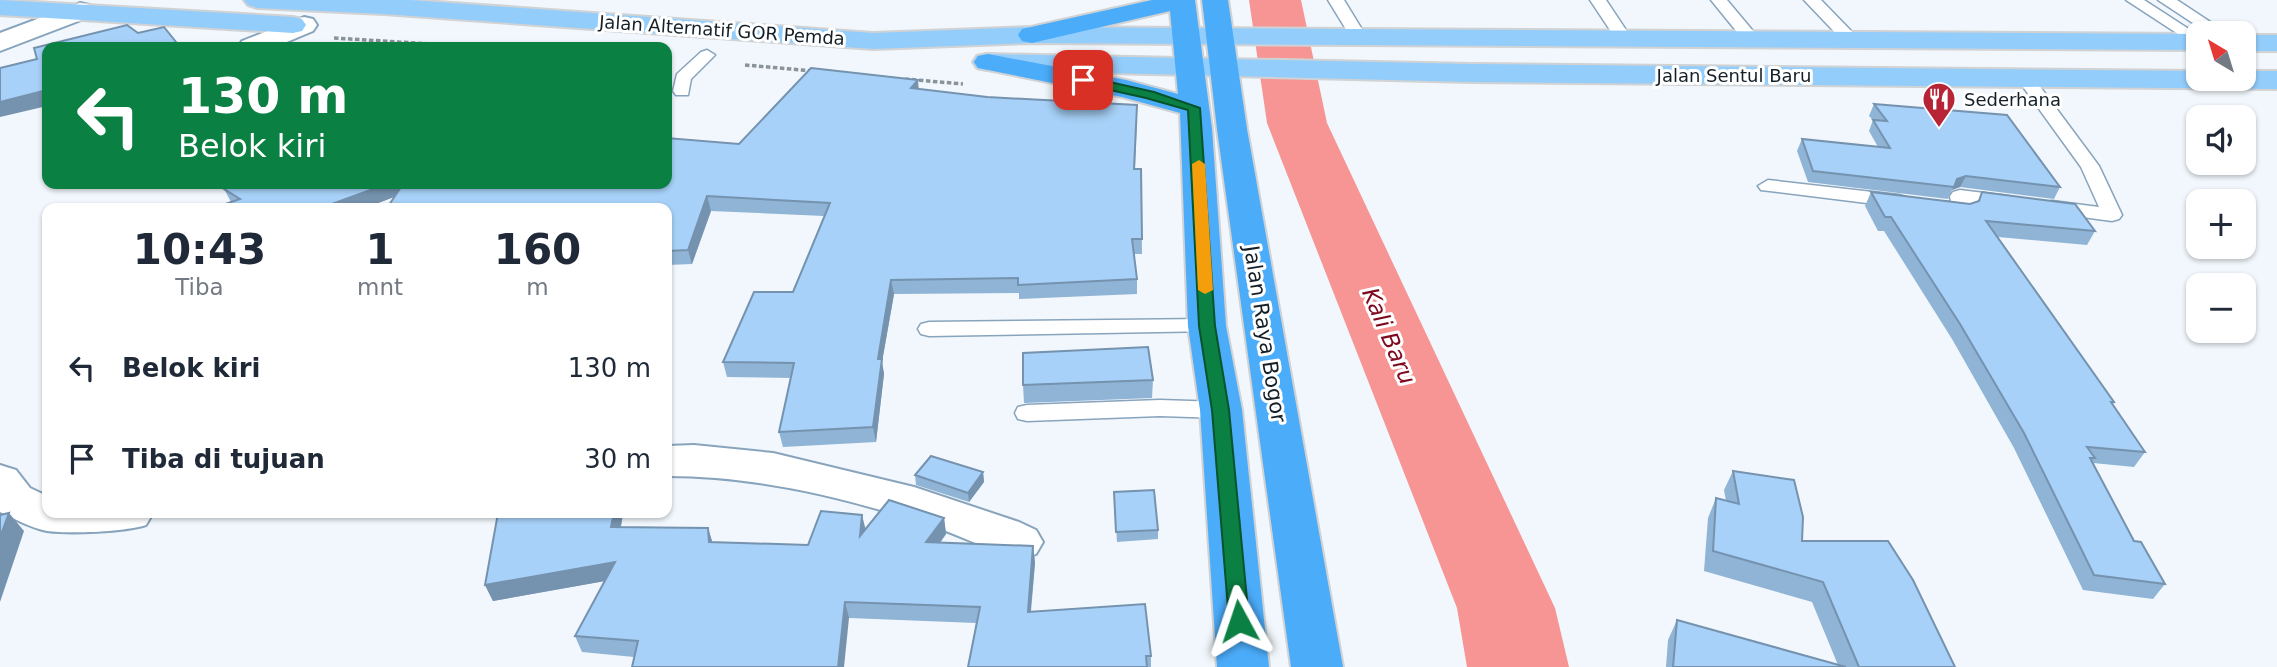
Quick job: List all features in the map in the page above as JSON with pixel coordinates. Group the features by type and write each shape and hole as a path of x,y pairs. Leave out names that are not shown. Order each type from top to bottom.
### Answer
{"highway":[{"name":"Jalan Raya Bogor","path":"1214,0 1213,56 1317,667"},
{"path":"1032,36 1182,1"},
{"name":"Jalan Raya Bogor","path":"1182,1 1213,56 1194,108 1207,326 1221,410 1243,667"},
{"path":"988,62 1126,89 1194,108"}],"main road":[{"name":"Jalan Alternatif GOR Pemda","path":"257,0 384,6 873,41 1032,36 1213,56"},
{"name":"Jalan Alternatif GOR Pemda","path":"0,7 537,42"},
{"name":"Jalan Sentul Baru","path":"1213,56 1249,36 2186,42"},
{"path":"2256,43 2277,43"},
{"name":"Jalan Alternatif GOR Pemda","path":"672,53 703,58 988,62 1213,56"},
{"name":"Jalan Sentul Baru","path":"1213,56 1362,72 2277,80"}],"street":[{"path":"0,43 80,11"},
{"path":"264,42 304,25"},
{"path":"672,461 704,459 767,467 981,523 1020,542"},
{"path":"0,481 14,500 42,512"}],"lane":[{"path":"1336,0 1347,36"},
{"path":"1598,0 1624,39"},
{"path":"1719,0 1752,40"},
{"path":"1812,0 1851,40"},
{"path":"2134,0 2186,34"},
{"path":"2166,0 2200,21"},
{"path":"682,91 683,78 703,58"},
{"path":"1768,186 1963,209 1960,196 2112,215 2090,166 2024,77"},
{"path":"929,329 1207,326"},
{"path":"1027,413 1160,408 1221,410"}],"path":[{"path":"703,58 819,72"},
{"path":"899,78 966,84"}],"building":[{"path":"127,25 138,33 164,27 176,42 58,42"},
{"path":"42,46 42,91 0,102 0,68 37,59 34,48"},
{"path":"811,68 918,80 911,88 987,97 1137,105 1134,169 1141,169 1142,239 1132,239 1137,279 1018,285 1018,278 891,280 878,359 882,359 873,427 779,432 794,363 723,362 754,292 793,292 830,203 707,196 688,250 672,251 672,203 390,203 400,189 672,189 672,138 739,144"},
{"path":"1874,104 2007,115 2060,187 1966,176 1957,179 1954,187 1813,171 1802,139 1890,148 1873,120 1887,121"},
{"path":"224,189 373,189 335,203 228,203 240,199"},
{"path":"1871,192 1970,204 1979,201 1982,192 2075,204 2095,231 1986,221 2114,402 2111,402 2145,452 2087,447 2095,458 2090,458 2134,541 2141,542 2165,584 2094,575 2024,433 1960,324 1891,217 1885,217"},
{"path":"1148,347 1153,380 1023,385 1023,353"},
{"path":"931,456 983,472 968,493 915,475"},
{"path":"1733,471 1794,480 1803,517 1802,541 1888,541 1913,580 1955,667 1859,667 1823,582 1713,551 1716,498 1739,504"},
{"path":"1154,490 1158,530 1116,532 1114,492"},
{"path":"889,500 944,518 926,542 1033,546 1028,612 1145,604 1151,656 1146,656 1147,667 968,667 980,607 845,602 838,667 632,667 638,641 575,636 615,562 485,585 497,518 613,518 611,527 708,528 709,542 808,545 821,511 862,515 860,536"},
{"path":"9,513 0,537 0,515"},
{"path":"1677,620 1846,667 1673,667"}],"waterway":[{"name":"Kali Baru","path":"1275,0 1297,123 1506,608 1518,667"}],"slow traffic":[{"path":"1199,164 1205,290"}],"place":[{"name":"Sederhana","path":"1939,129"}],"route":[{"path":"1083,80 1149,94 1194,108 1207,326 1221,410 1239,621"}]}
